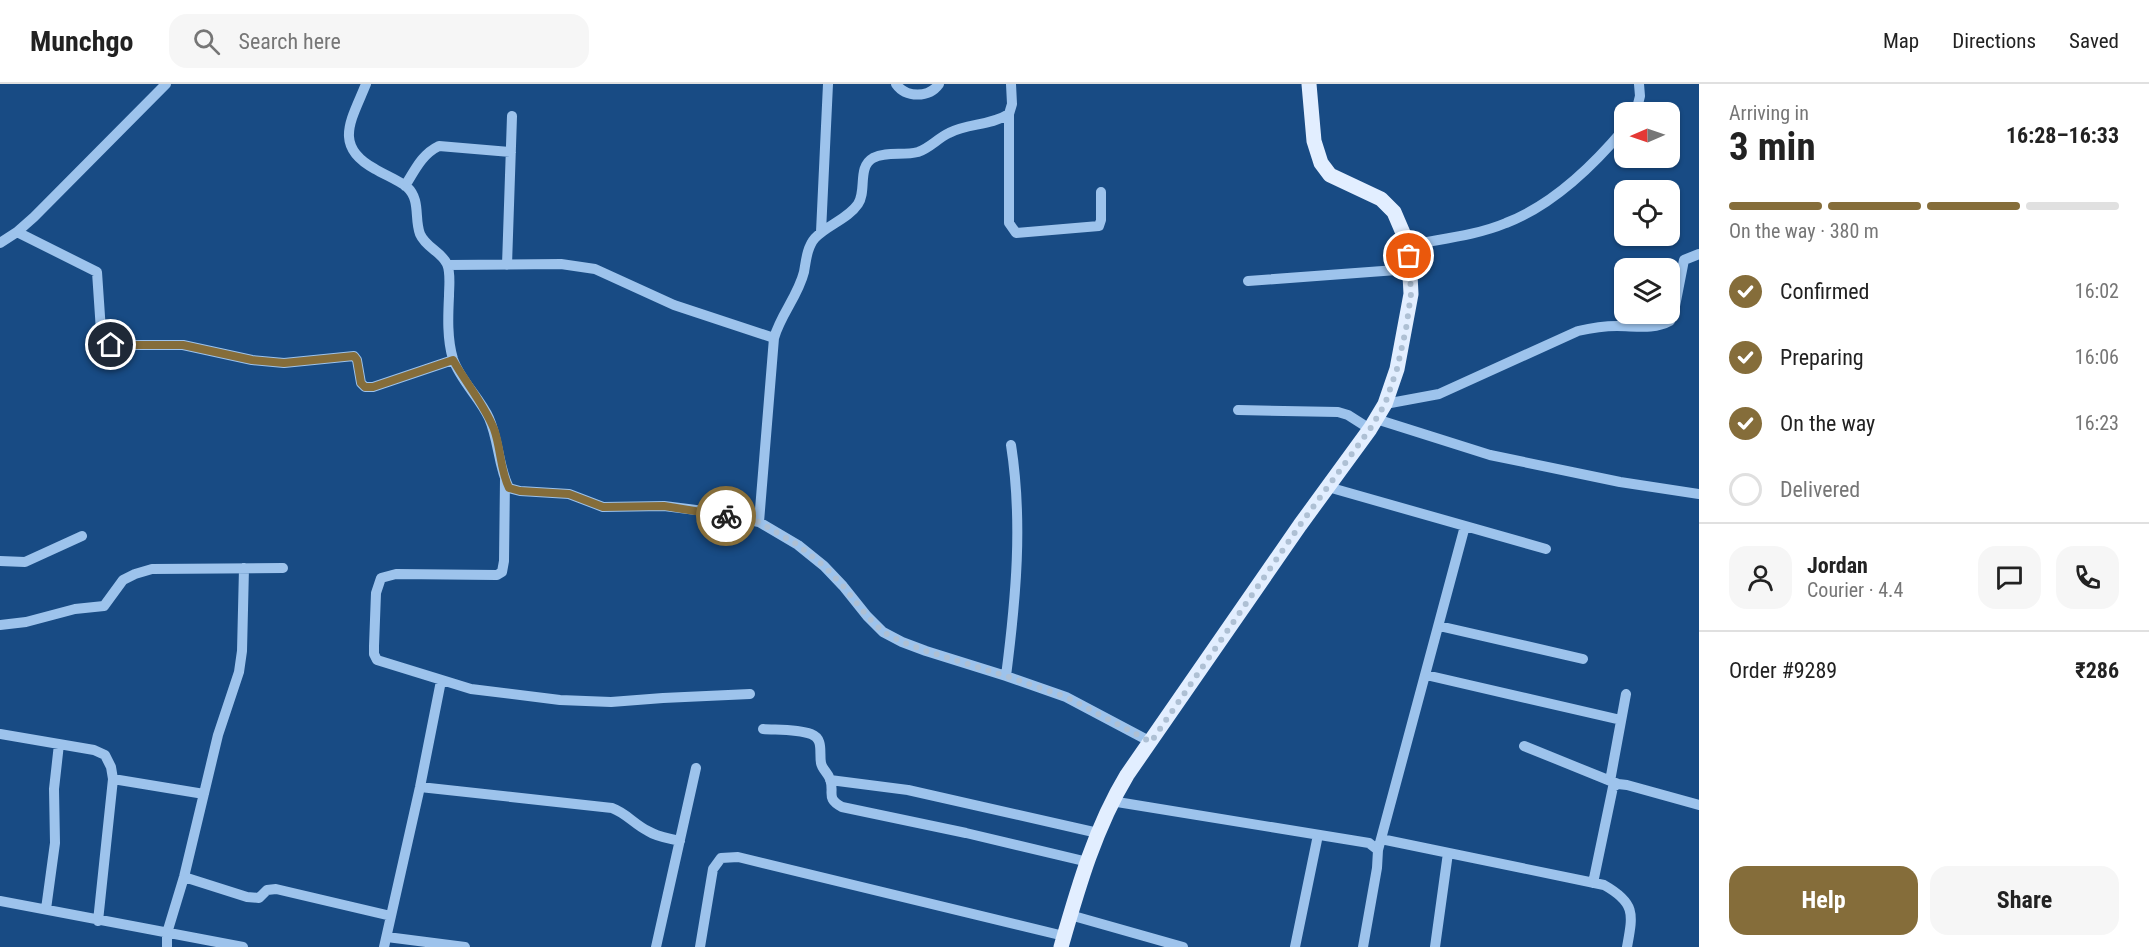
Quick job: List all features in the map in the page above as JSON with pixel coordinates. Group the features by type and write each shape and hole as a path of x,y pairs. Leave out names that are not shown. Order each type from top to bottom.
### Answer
{"main road":[{"path":"1063,942 1088,862 1111,801 1373,424 1385,404 1397,369 1411,294 1406,246 1394,212 1381,199 1330,176 1321,164 1314,141 1309,84"}],"street":[{"path":"0,243 17,232 166,84"},
{"path":"366,84 350,123 348,137 352,152 363,163 405,186 414,195 421,236 448,265 448,326 453,360 491,423 505,479 502,572 497,575 388,574 381,578 377,585 374,646 377,660 441,681 489,692 583,702 750,694"},
{"path":"821,232 828,84"},
{"path":"896,84 904,93 910,95 929,92 939,84"},
{"path":"1011,84 1009,223 1016,233 1099,226 1101,192"},
{"path":"1638,102 1639,84"},
{"path":"759,522 774,338 782,317 796,294 813,241 821,232 858,204 865,167 870,159 881,155 916,152 948,133 995,122 1009,114"},
{"path":"507,265 512,117"},
{"path":"1406,246 1495,227 1516,218 1565,188 1614,141"},
{"path":"405,186 422,158 439,146 510,152"},
{"path":"17,232 97,272 100,331 111,345 183,345 252,360 284,363 354,356 357,360 361,383 365,387 373,387 453,360"},
{"path":"1385,404 1439,394 1578,331 1614,326 1660,327 1670,321 1673,314 1684,260 1699,254"},
{"path":"448,265 561,264 595,269 674,305 774,338"},
{"path":"1248,281 1410,269"},
{"path":"1238,410 1338,412 1373,424 1490,455 1620,482 1699,494"},
{"path":"1006,676 1015,604 1018,538 1017,479 1011,445"},
{"path":"505,479 509,488 520,491 569,494 603,507 664,506 759,522 798,545 824,566 883,632 926,651 1006,676 1082,704 1151,742"},
{"path":"1328,487 1546,549"},
{"path":"1363,947 1379,845 1465,526"},
{"path":"0,561 25,562 82,536"},
{"path":"167,947 167,933 184,877 223,716 239,672 242,651 244,568"},
{"path":"0,625 26,622 75,609 104,606 123,580 152,569 283,568"},
{"path":"1439,626 1583,659"},
{"path":"1426,675 1621,720"},
{"path":"441,681 386,942 465,947"},
{"path":"1593,883 1614,783 1626,694"},
{"path":"763,729 809,733 818,738 821,747 820,761 830,780 831,795 834,803 842,807 1088,862"},
{"path":"0,734 94,750 105,755 111,767 113,779 98,921"},
{"path":"46,909 55,843 54,789 59,744"},
{"path":"1524,746 1614,783 1699,805"},
{"path":"656,947 696,768"},
{"path":"113,779 204,794"},
{"path":"830,780 908,790 1098,833"},
{"path":"420,787 612,808 624,813 654,835 680,841"},
{"path":"1111,801 1379,845 1448,853 1604,885 1616,891 1627,903 1632,918 1628,947"},
{"path":"1295,947 1318,835"},
{"path":"1436,947 1448,853"},
{"path":"700,947 713,869 721,858 738,857 1063,942"},
{"path":"184,877 247,897 259,898 267,890 276,889 391,916"},
{"path":"0,901 243,947"},
{"path":"1070,915 1183,947"}],"way so far":[{"path":"726,516 759,522 798,545 824,566 883,632 926,651 1066,697 1151,742 1300,525 1370,429 1385,404 1397,369 1406,329 1411,294 1409,256"}],"route":[{"path":"111,345 183,345 252,360 284,363 354,356 357,360 361,383 365,387 373,387 453,360 487,414 494,431 509,488 520,491 569,494 603,507 664,506 726,516"}]}
